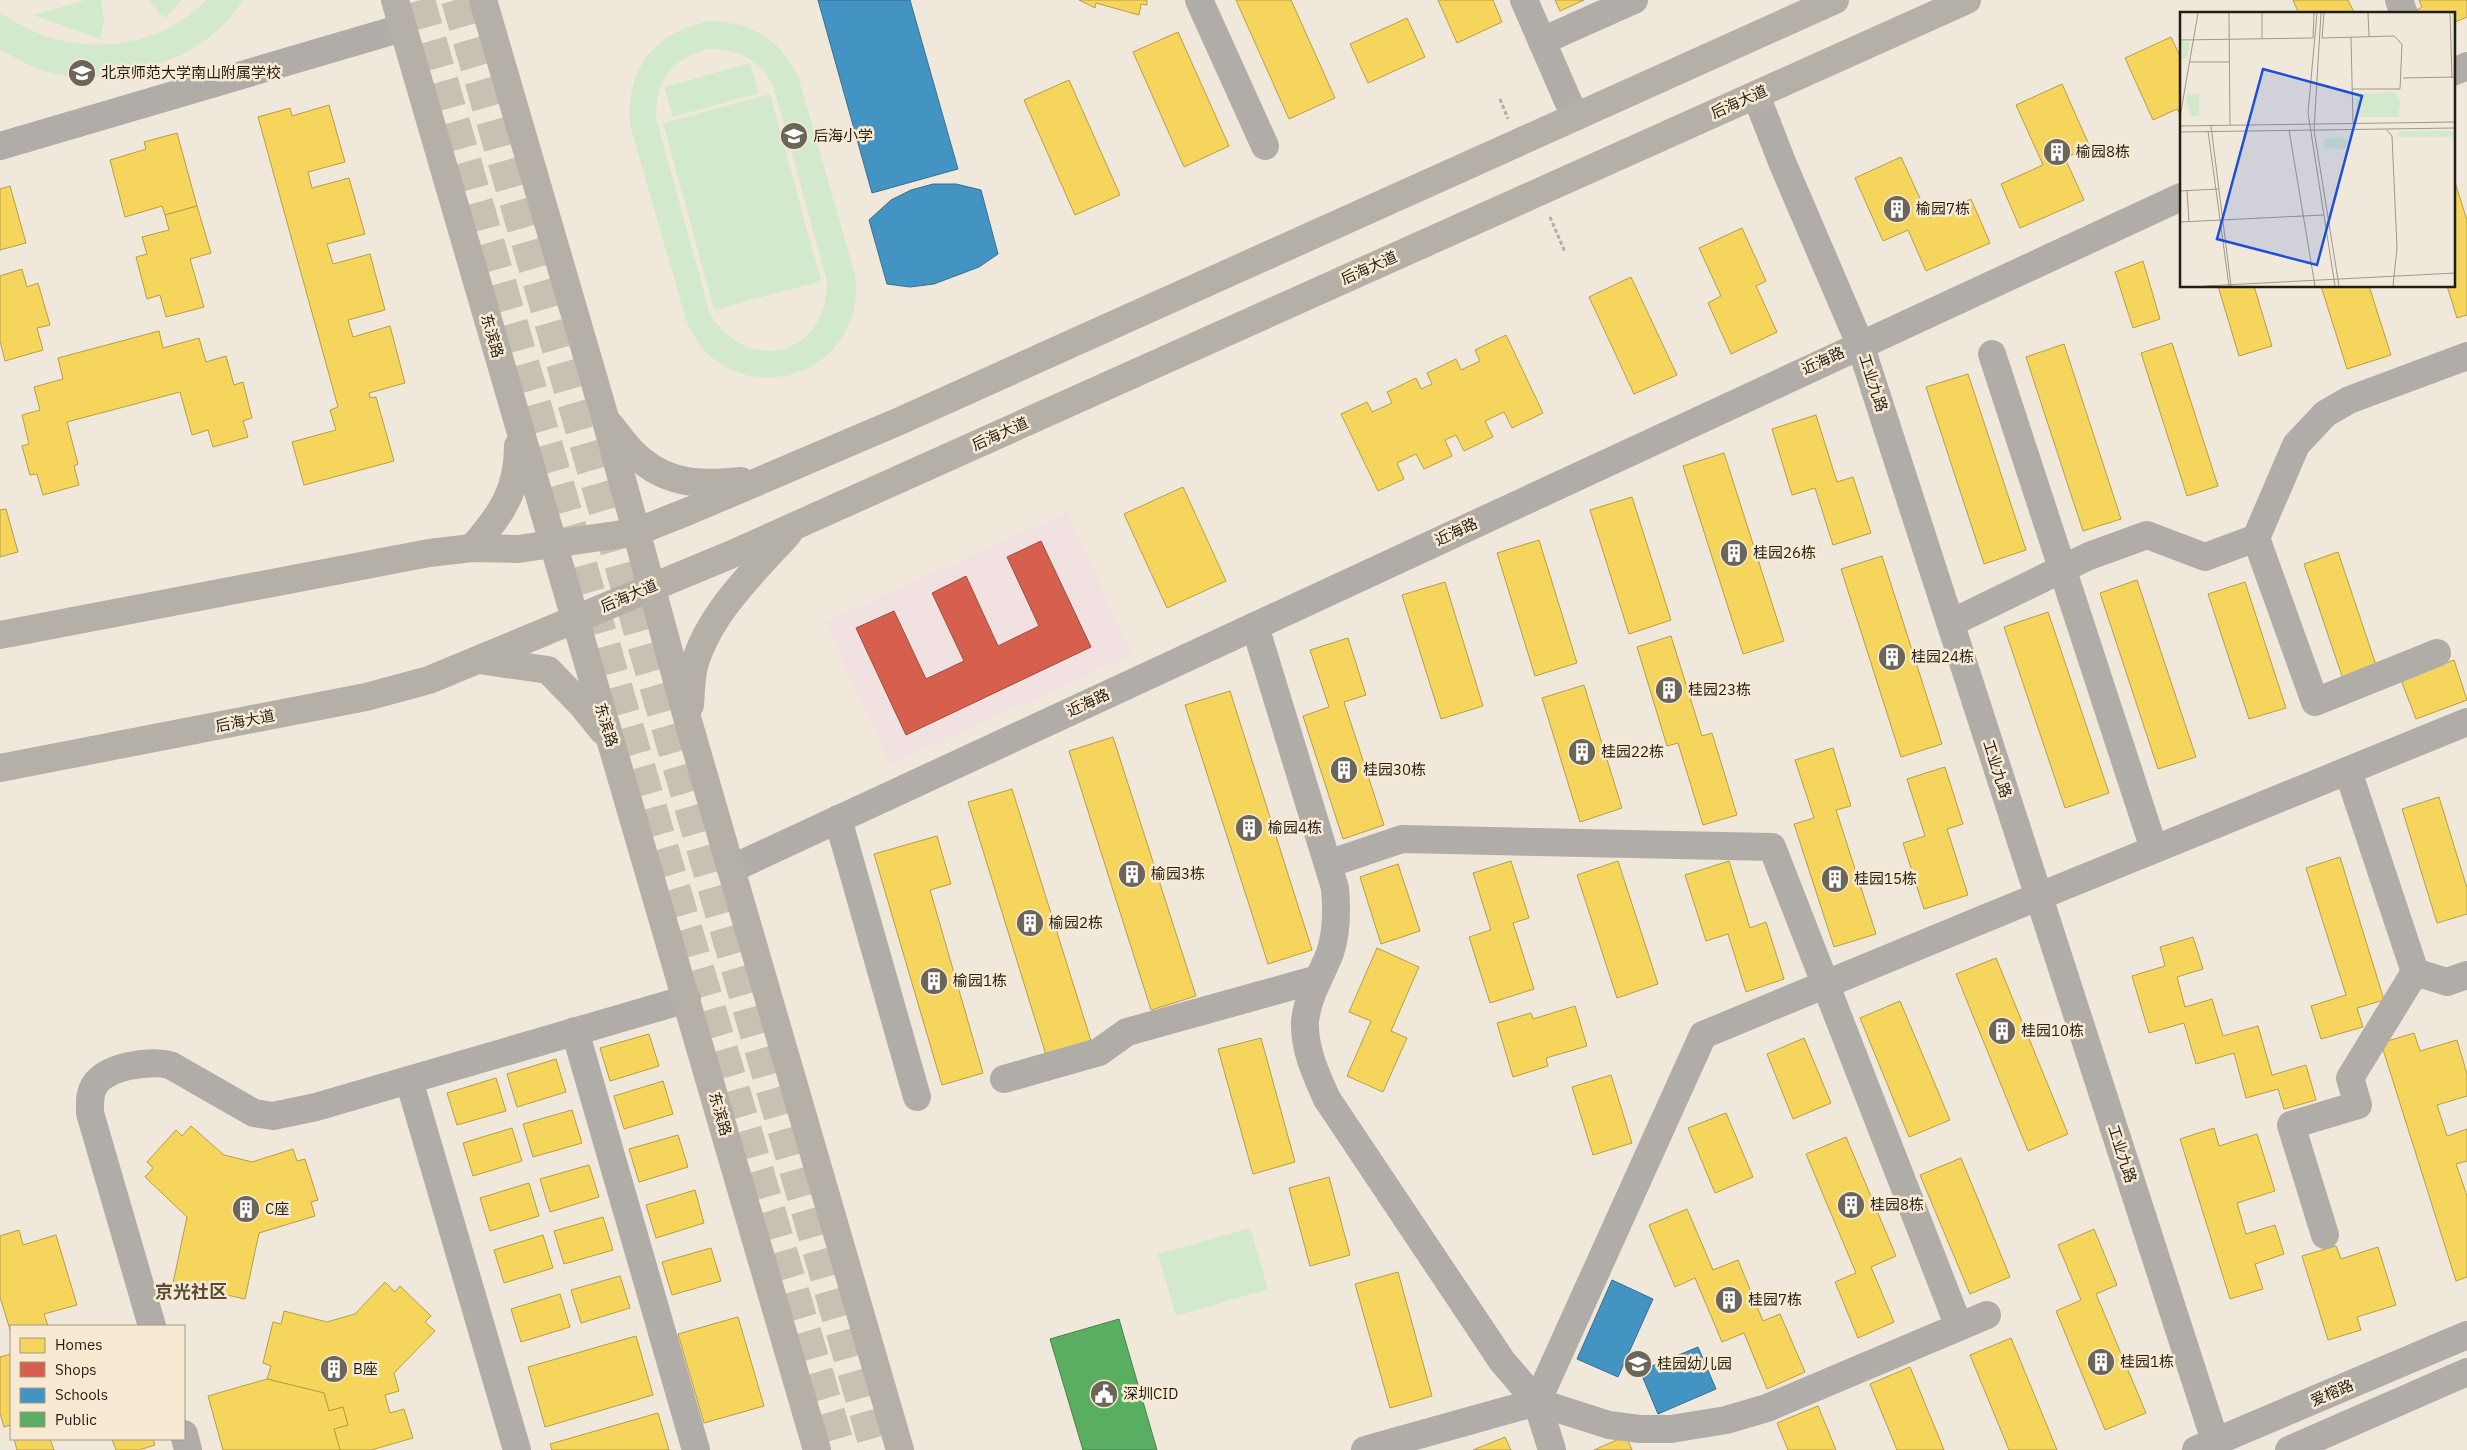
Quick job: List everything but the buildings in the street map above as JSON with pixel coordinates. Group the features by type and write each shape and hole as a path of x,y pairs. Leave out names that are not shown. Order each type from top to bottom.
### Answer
{"main road":[{"name":"东滨路","path":"395,0 551,544 687,999 817,1450"},
{"path":"483,0 606,421 688,721 900,1450"},
{"path":"0,635 429,553 472,548 518,550 636,532 902,420 1835,0"},
{"name":"后海大道","path":"0,768 366,697 429,680 796,525 1967,0"},
{"path":"606,421 641,460 668,477 704,485 762,479"},
{"path":"472,548 496,521 508,499 518,468 519,428"},
{"path":"688,721 694,667 715,622 756,569 796,525"},
{"path":"477,660 548,670 582,704 611,742"}],"street":[{"path":"1199,0 1265,146"},
{"path":"1524,0 1575,117"},
{"path":"1542,42 1634,0"},
{"path":"2399,0 2403,12"},
{"path":"0,146 402,28"},
{"path":"2454,72 2467,66"},
{"name":"工业九路","path":"1756,95 1782,162 1860,344 2038,896 2210,1447"},
{"name":"近海路","path":"731,869 1860,344 2180,197"},
{"path":"1992,354 2154,849"},
{"path":"2437,653 2315,702 2256,538 2296,445 2325,414 2349,400 2467,356"},
{"path":"1951,623 2089,556 2147,536 2206,557 2256,538"},
{"path":"1255,626 1328,864 1337,911 1330,953 1308,1005 1305,1024 1307,1048 1327,1099 1502,1360 1537,1402 1552,1450"},
{"path":"1537,1402 1703,1035 2038,896 2467,722"},
{"path":"2325,1235 2292,1126 2358,1105 2350,1078 2415,972 2348,771"},
{"path":"838,819 917,1098"},
{"path":"1328,864 1402,839 1772,847 1959,1327"},
{"path":"2415,972 2447,982 2467,975"},
{"path":"1004,1079 1099,1052 1126,1032 1318,979"},
{"path":"152,1325 90,1113 90,1098 94,1086 103,1076 142,1063 156,1062 170,1065 254,1113 273,1116 294,1112 409,1080 687,999"},
{"path":"575,1032 696,1450"},
{"path":"409,1080 518,1450"},
{"path":"1364,1450 1537,1402 1609,1425 1640,1429 1670,1429 1702,1425 1767,1408 1987,1315"},
{"name":"爱榕路","path":"2210,1447 2467,1335"},
{"path":"2289,1450 2467,1372"}],"shaded area":[{"path":"1067,512 1132,655 890,765 825,622"}],"green space":[{"path":"86,0 101,0 104,22 100,39 33,15"},
{"path":"149,0 181,0 166,18 159,13"},
{"path":"206,0 244,0 221,27 204,41 168,60 127,73 85,77 64,75 38,69 0,49 0,12 24,27 50,38 106,45 133,41 160,32 184,19"},
{"path":"711,21 726,22 752,29 773,42 798,76 855,275 856,294 853,313 844,335 830,352 812,366 793,374 771,378 750,376 729,368 705,351 696,340 687,323 630,125 630,105 633,86 639,70 648,55 674,33","holes":["708,49 738,53 746,57 760,68 773,85 827,281 824,306 815,326 801,341 784,349 764,351 745,346 726,334 710,314 656,118 659,93 668,73 675,65 695,53"]},
{"path":"750,63 759,93 673,117 664,87"},
{"path":"770,94 821,281 714,310 663,123"},
{"path":"1250,1228 1268,1289 1176,1316 1158,1254"}],"tunnel":[{"path":"421,0 664,846 842,1450"},
{"path":"455,0 874,1450"}],"place":[{"name":"北京师范大学南山附属学校","path":"82,73"},
{"name":"后海小学","path":"794,136"},
{"name":"榆园8栋","path":"2057,152"},
{"name":"榆园7栋","path":"1897,209"},
{"name":"桂园26栋","path":"1734,553"},
{"name":"桂园24栋","path":"1892,657"},
{"name":"桂园23栋","path":"1669,690"},
{"name":"桂园22栋","path":"1582,752"},
{"name":"桂园30栋","path":"1344,770"},
{"name":"榆园4栋","path":"1249,828"},
{"name":"榆园3栋","path":"1132,874"},
{"name":"桂园15栋","path":"1835,879"},
{"name":"榆园2栋","path":"1030,923"},
{"name":"榆园1栋","path":"934,981"},
{"name":"桂园10栋","path":"2002,1031"},
{"name":"桂园8栋","path":"1851,1205"},
{"name":"C座","path":"246,1209"},
{"name":"桂园7栋","path":"1729,1300"},
{"name":"桂园1栋","path":"2101,1362"},
{"name":"桂园幼儿园","path":"1638,1364"},
{"name":"B座","path":"334,1369"},
{"name":"深圳CID","path":"1104,1394"}],"district":[{"name":"京光社区","path":"191,1292"}]}
